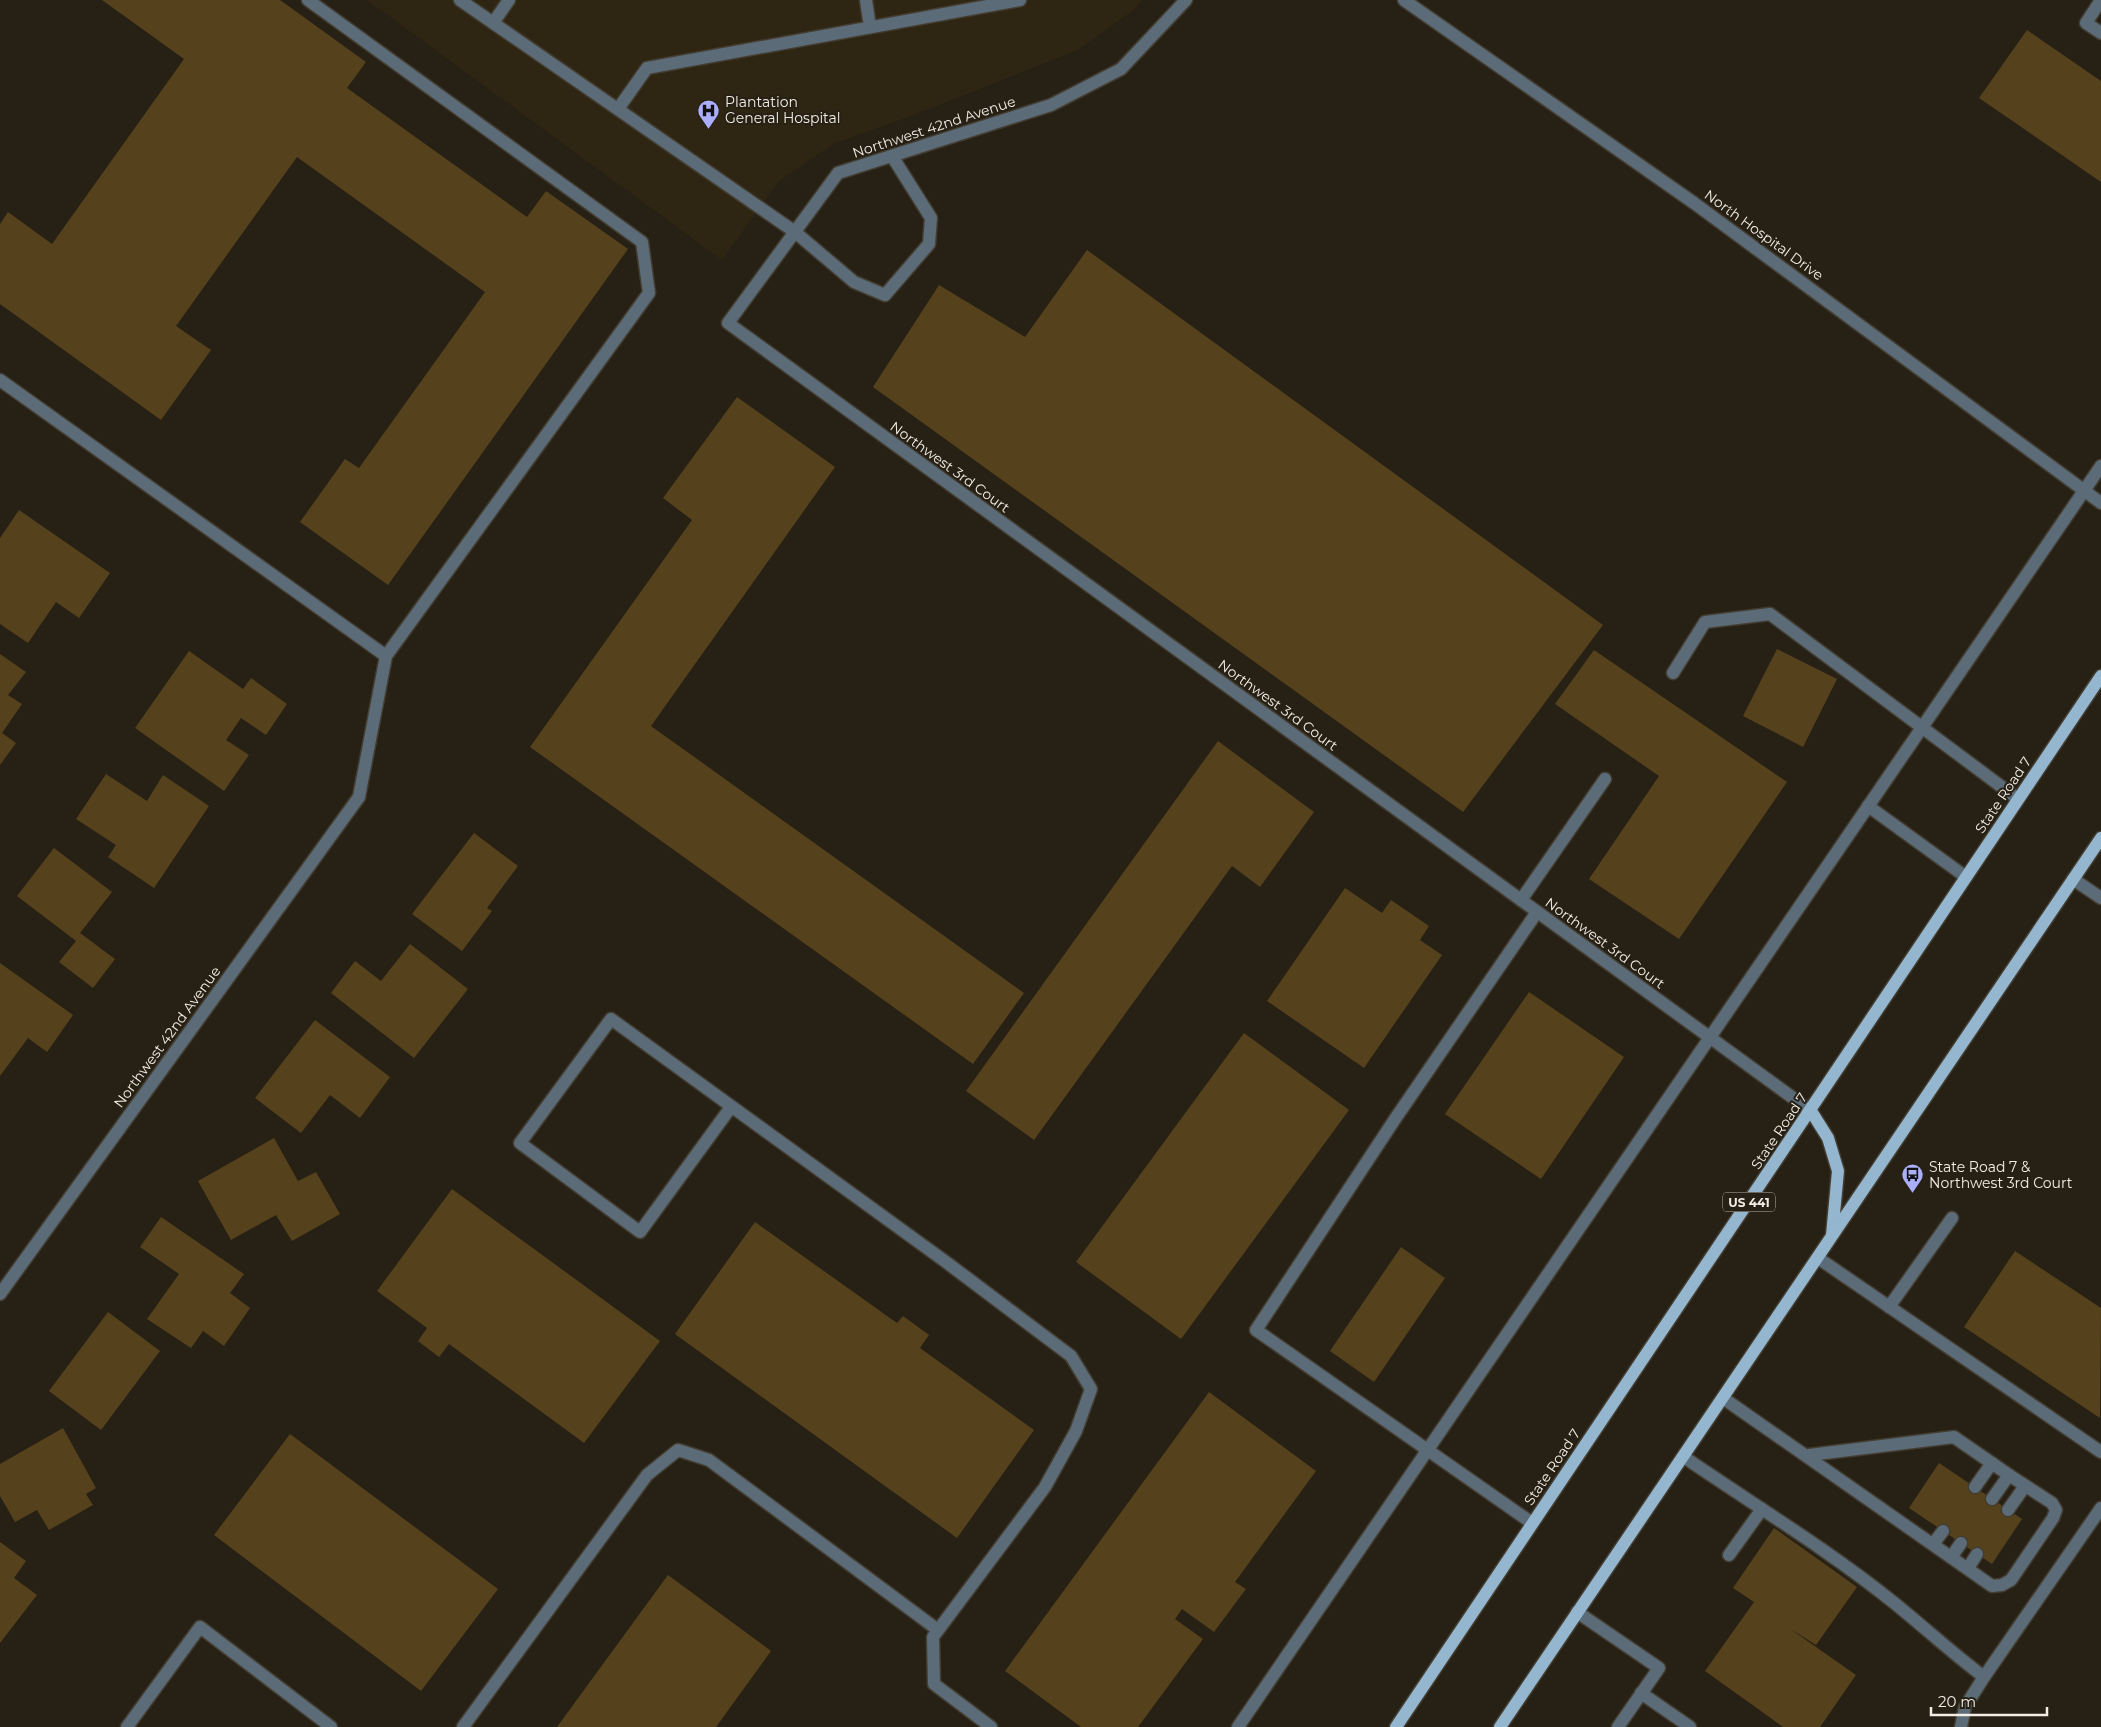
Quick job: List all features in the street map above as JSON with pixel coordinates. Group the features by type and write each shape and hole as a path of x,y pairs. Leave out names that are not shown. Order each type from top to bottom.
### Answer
{"main road":[{"name":"State Road 7","path":"1396,1727 2101,676"},
{"path":"1500,1727 2101,838"},
{"path":"1811,1111 1828,1138 1838,1171 1832,1237"}],"street":[{"path":"0,380 386,656 649,293 642,242 308,0"},
{"path":"460,0 795,232 854,282 885,295 928,244 931,218 892,156"},
{"path":"492,23 509,0"},
{"path":"866,0 870,27"},
{"path":"618,110 647,68 1020,0"},
{"name":"Northwest 42nd Avenue","path":"728,323 838,173 1051,105 1121,69 1186,0"},
{"name":"North Hospital Drive","path":"1404,0 1694,203 2101,503"},
{"path":"2101,0 2086,23 2101,33"},
{"name":"Northwest 3rd Court","path":"728,323 1708,1038 1811,1111"},
{"path":"1238,1727 2101,466"},
{"path":"1673,673 1705,622 1770,614 1921,729 2018,799"},
{"name":"Northwest 42nd Avenue","path":"0,1294 359,797 386,656"},
{"path":"1521,900 1605,779"},
{"path":"1868,806 1966,877"},
{"path":"2073,879 2101,898"},
{"path":"1532,1523 1256,1330 1395,1119 1537,912"},
{"path":"731,1107 640,1232 520,1143 611,1019 946,1262 1071,1356 1091,1389 1076,1431 1045,1486 933,1637 934,1684 991,1727"},
{"path":"1889,1307 1952,1218"},
{"path":"1818,1258 2101,1452"},
{"path":"1723,1398 1809,1456 1992,1586 2002,1585 2011,1580 2054,1518 2056,1510 2052,1503 1954,1437 1809,1456"},
{"path":"463,1727 647,1475 678,1450 709,1460 938,1630"},
{"path":"1684,1457 1812,1542 1893,1602 1948,1650 1984,1677"},
{"path":"1974,1487 1992,1463"},
{"path":"1992,1498 2009,1475"},
{"path":"2008,1510 2025,1486"},
{"path":"1961,1727 1965,1707 1984,1677 2101,1508"},
{"path":"1729,1555 1762,1509"},
{"path":"1933,1544 1943,1530"},
{"path":"1952,1556 1961,1543"},
{"path":"1968,1568 1977,1554"},
{"path":"1577,1612 1659,1668 1618,1727"},
{"path":"127,1727 200,1627 331,1727"},
{"path":"1641,1693 1690,1727"}],"shaded area":[{"name":"Plantation General Hospital","path":"367,0 1142,0 1135,9 1078,50 914,115 835,143 779,181 722,260"}],"building":[{"path":"102,0 280,0 366,62 347,88 527,217 546,191 628,249 388,585 300,522 345,459 359,468 485,292 297,157 176,326 211,350 161,420 0,304 0,224 8,212 52,244 184,59"},
{"path":"2027,30 2101,81 2101,182 1979,98"},
{"path":"1087,250 1603,625 1463,812 873,387 939,285 1025,337"},
{"path":"737,397 835,467 651,726 1024,993 973,1064 530,747 692,520 663,498"},
{"path":"19,510 110,573 79,618 56,602 28,643 0,624 0,538"},
{"path":"1777,649 1837,679 1803,747 1743,716"},
{"path":"1594,650 1787,782 1679,939 1589,879 1659,776 1555,704"},
{"path":"189,651 243,689 251,678 287,704 266,735 241,718 226,740 249,755 224,791 135,728"},
{"path":"0,654 26,672 8,695 22,704 2,733 16,743 0,765"},
{"path":"1218,741 1314,812 1260,887 1232,866 1034,1140 966,1091"},
{"path":"106,774 147,801 163,775 209,806 154,888 108,857 116,845 76,819"},
{"path":"474,833 518,866 487,908 492,911 462,951 412,914"},
{"path":"54,848 112,892 80,933 115,959 93,988 59,962 76,941 17,896"},
{"path":"1345,888 1382,913 1391,900 1429,926 1420,940 1442,955 1364,1068 1267,1001"},
{"path":"410,944 468,989 414,1058 331,993 355,961 381,981"},
{"path":"0,963 73,1015 47,1052 28,1038 0,1076"},
{"path":"1529,992 1624,1057 1541,1179 1445,1114"},
{"path":"315,1020 390,1077 360,1118 330,1095 301,1133 255,1098"},
{"path":"1244,1033 1349,1110 1181,1339 1076,1262"},
{"path":"274,1138 298,1181 316,1172 340,1214 292,1241 276,1215 231,1240 198,1181"},
{"path":"452,1189 660,1341 584,1443 449,1344 439,1357 418,1341 427,1328 377,1291"},
{"path":"161,1217 244,1274 230,1293 250,1308 224,1346 203,1331 191,1348 147,1319 179,1274 140,1247"},
{"path":"755,1222 897,1323 903,1316 929,1335 920,1348 1034,1430 957,1538 675,1334"},
{"path":"1401,1247 1445,1278 1374,1382 1330,1351"},
{"path":"2015,1251 2101,1308 2100,1418 1964,1327"},
{"path":"108,1312 160,1351 101,1430 49,1391"},
{"path":"1209,1392 1316,1471 1235,1582 1246,1589 1214,1632 1182,1609 1175,1619 1203,1639 1138,1727 1081,1727 1005,1671"},
{"path":"63,1428 96,1488 86,1494 93,1505 49,1530 37,1510 15,1522 0,1496 0,1464"},
{"path":"290,1434 498,1589 421,1691 214,1535"},
{"path":"1939,1463 2022,1519 1992,1564 1909,1508"},
{"path":"1774,1528 1857,1587 1816,1645 1789,1628 1856,1675 1820,1727 1783,1727 1705,1671 1754,1602 1733,1588"},
{"path":"0,1542 26,1561 14,1578 37,1595 0,1643"},
{"path":"668,1575 771,1651 716,1727 557,1727"}],"place":[{"name":"Plantation General Hospital","path":"709,129"},
{"name":"State Road 7 & Northwest 3rd Court","path":"1913,1194"}]}
